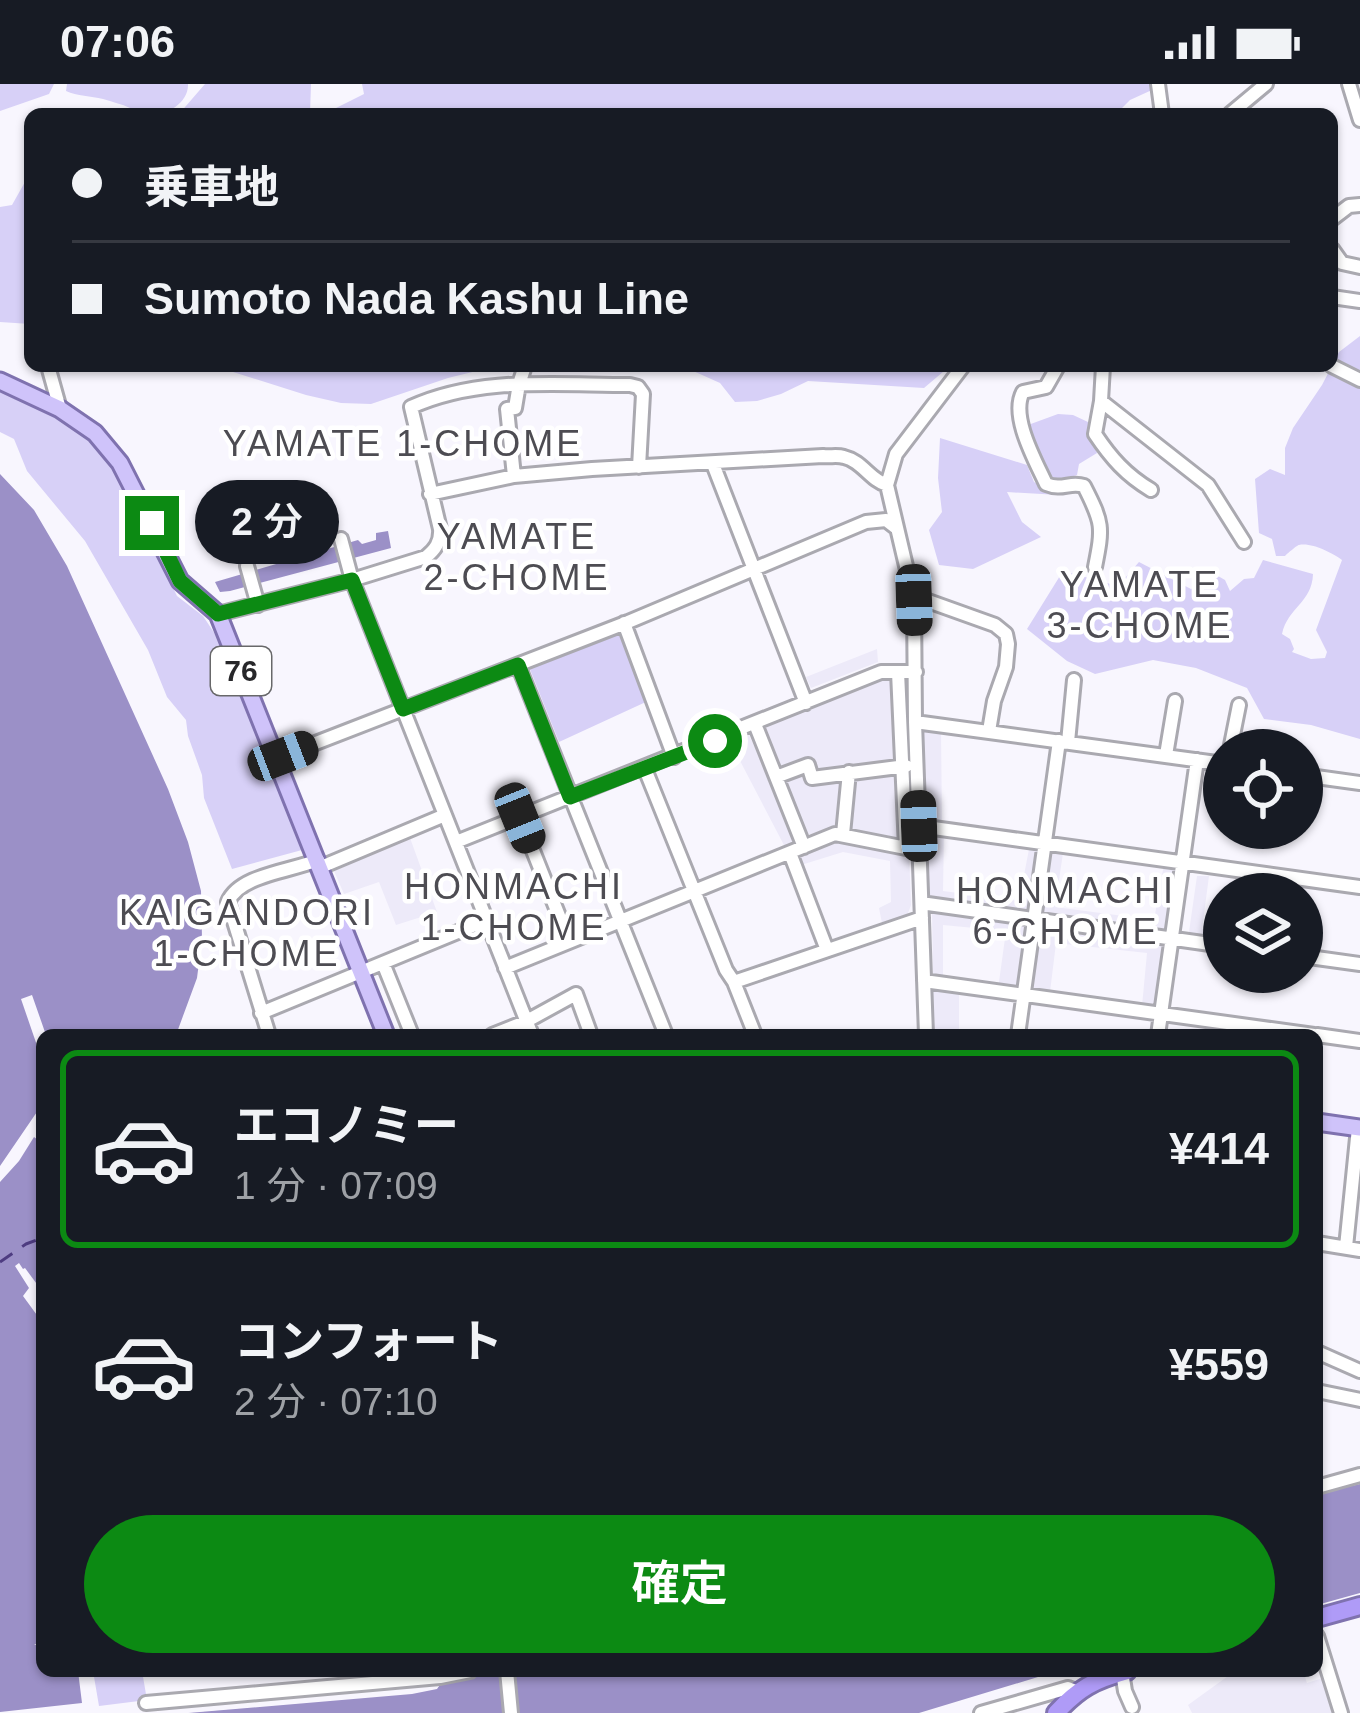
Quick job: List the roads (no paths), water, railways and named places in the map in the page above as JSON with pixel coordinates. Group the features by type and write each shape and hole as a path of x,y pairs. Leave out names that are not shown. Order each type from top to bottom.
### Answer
{"highway":[{"path":"1323,1616 1360,1606"},
{"path":"1056,1713 1076,1691 1107,1677"}],"main road":[{"name":"76","path":"0,380 60,409 95,433 120,463 180,581 218,614 384,1029"},
{"path":"1323,1122 1359,1124"}],"street":[{"path":"1237,108 1266,84"},
{"path":"1349,84 1360,120"},
{"path":"50,372 60,409"},
{"path":"514,476 507,409 515,408 523,372"},
{"path":"913,847 919,826 914,600 887,485 896,454 958,372"},
{"path":"1055,372 1046,387 1023,392 1017,402 1019,414 1046,484 1084,486 1098,512 1102,528 1095,568"},
{"path":"1103,372 1095,434 1112,460 1151,490"},
{"path":"218,614 352,580 426,557 434,550 440,530 411,407 436,396 518,385 638,387 643,394 639,466"},
{"path":"1101,400 1208,485 1244,542"},
{"path":"430,494 514,476 847,457 879,484 887,485"},
{"path":"712,464 806,703"},
{"path":"277,758 754,571 866,521 886,520 896,527"},
{"path":"340,539 529,1028 576,994 589,1029"},
{"path":"247,566 258,605"},
{"path":"914,600 995,625 1006,634 1006,667 989,730"},
{"path":"624,623 674,757"},
{"path":"518,665 664,1029"},
{"path":"456,842 881,672 916,672"},
{"path":"898,672 913,847 925,911 926,1029"},
{"path":"1019,1029 1044,843 1074,680"},
{"path":"1166,755 1175,701"},
{"path":"1234,729 1239,705"},
{"path":"915,722 1203,761"},
{"path":"755,724 776,777 827,950"},
{"path":"1159,1029 1198,760"},
{"path":"776,777 808,765 812,778 906,766"},
{"path":"645,769 753,1029"},
{"path":"843,834 849,772"},
{"path":"1323,778 1360,783"},
{"path":"267,1029 230,914 230,894 247,883 319,863 445,815"},
{"path":"520,818 569,940"},
{"path":"919,826 1360,887"},
{"path":"506,968 835,834 913,847"},
{"path":"734,982 925,911 1034,919 1203,943"},
{"path":"261,1013 487,920"},
{"path":"1323,959 1360,964"},
{"path":"383,963 410,1029"},
{"path":"924,981 1271,1029"},
{"path":"1323,1036 1360,1041"},
{"path":"1323,1244 1353,1248 1359,1124"},
{"path":"1323,1355 1360,1371"},
{"path":"1323,1392 1360,1400"},
{"path":"1323,1482 1360,1474"},
{"path":"1323,1656 1340,1713"},
{"path":"146,1703 440,1677"},
{"path":"508,1677 511,1713"},
{"path":"1124,1677 1132,1707"},
{"path":"981,1713 1068,1688 1076,1691"}],"district":[{"name":"YAMATE 1-CHOME","path":"403,443"},
{"name":"YAMATE 2-CHOME","path":"517,556"},
{"name":"YAMATE 3-CHOME","path":"1140,604"},
{"name":"HONMACHI 1-CHOME","path":"514,906"},
{"name":"HONMACHI 6-CHOME","path":"1066,910"},
{"name":"KAIGANDORI 1-CHOME","path":"247,932"}]}
